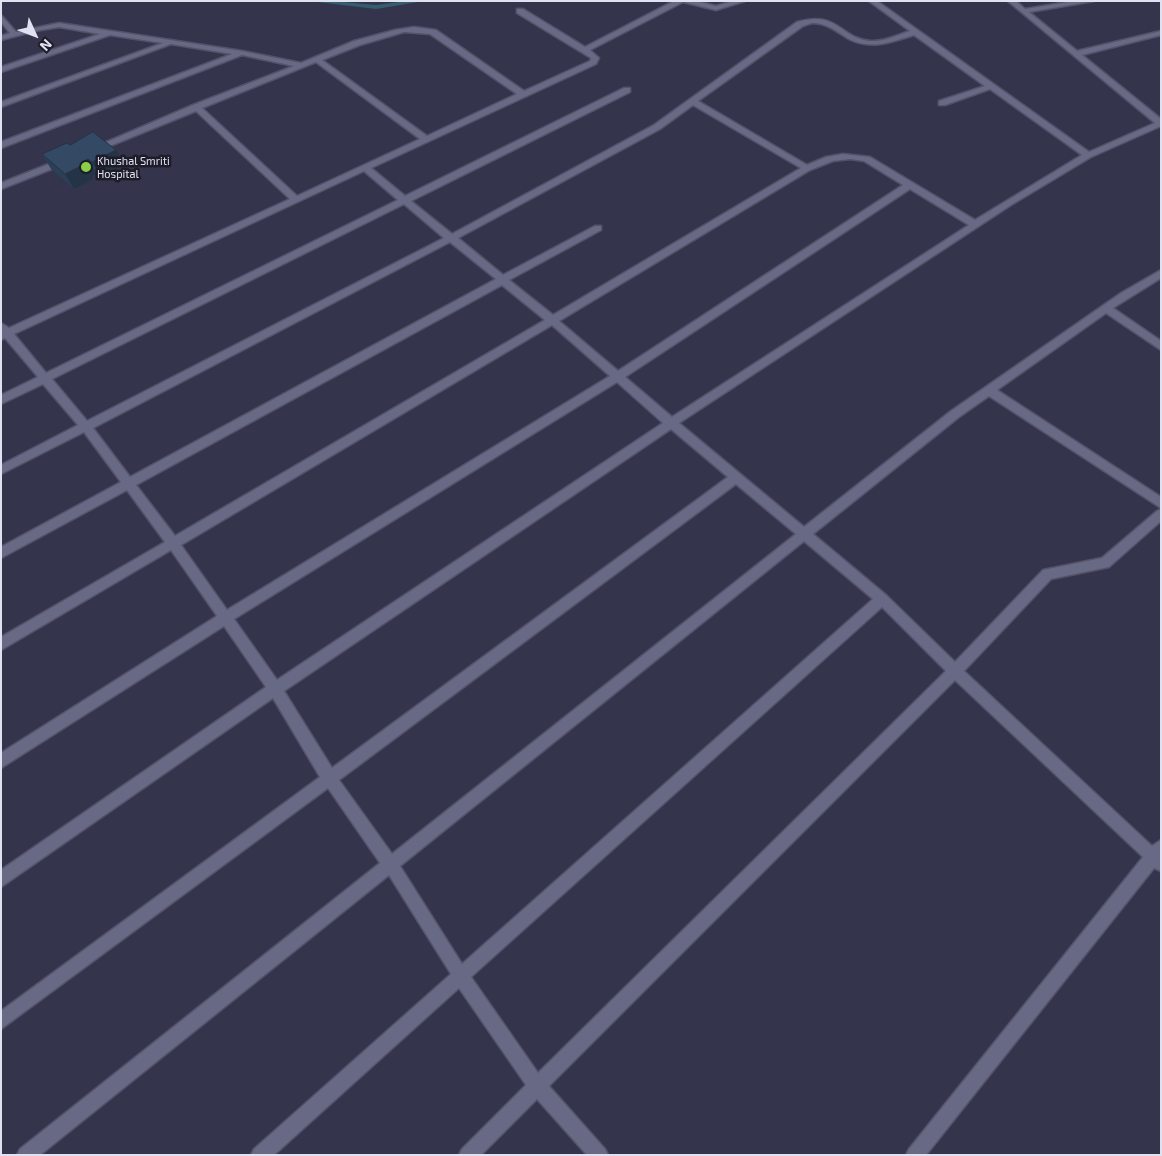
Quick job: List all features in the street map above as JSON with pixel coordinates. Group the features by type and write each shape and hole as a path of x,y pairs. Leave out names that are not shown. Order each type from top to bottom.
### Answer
{"street":[{"path":"584,50 680,1"},
{"path":"686,1 716,8 742,1"},
{"path":"872,1 1088,155"},
{"path":"1,879 274,689 671,423 976,225 1088,155 1161,123 1011,1"},
{"path":"1023,11 1090,1"},
{"path":"520,11 593,55 593,62 427,140 3,332 85,426 173,543 274,689 330,779 392,865 461,976 538,1086 599,1155"},
{"path":"1,17 14,34"},
{"path":"1,470 451,238 657,127 800,24 809,20 828,22 851,38 870,44 880,43 915,32"},
{"path":"1,38 59,25 242,53 301,65"},
{"path":"81,154 316,59 388,34 411,29 423,29 432,32 524,95"},
{"path":"1,70 111,32"},
{"path":"1076,54 1161,33"},
{"path":"1,106 170,43"},
{"path":"1,146 242,53"},
{"path":"316,59 427,140"},
{"path":"942,103 992,86"},
{"path":"1,400 627,90"},
{"path":"693,102 807,168"},
{"path":"196,108 295,199"},
{"path":"1,644 553,320 807,168 834,157 852,155 868,159 976,225"},
{"path":"1,186 72,158"},
{"path":"365,168 553,320 671,423 882,599 955,671 1158,856 915,1155"},
{"path":"1,761 225,618 617,377 909,185"},
{"path":"1,553 598,228"},
{"path":"26,1155 392,865 955,414 1106,308 1161,273"},
{"path":"1106,308 1161,346"},
{"path":"988,390 1161,503"},
{"path":"1,1021 736,478"},
{"path":"468,1155 955,671 1047,574 1105,563 1161,514"},
{"path":"260,1155 882,599"}],"building":[{"path":"93,132 116,150 92,162 88,159 82,162 85,164 65,174 42,154 67,143 70,145"}],"waterway":[{"path":"312,1 376,7 421,1"}],"place":[{"name":"Khushal Smriti Hospital","path":"86,167"}]}
